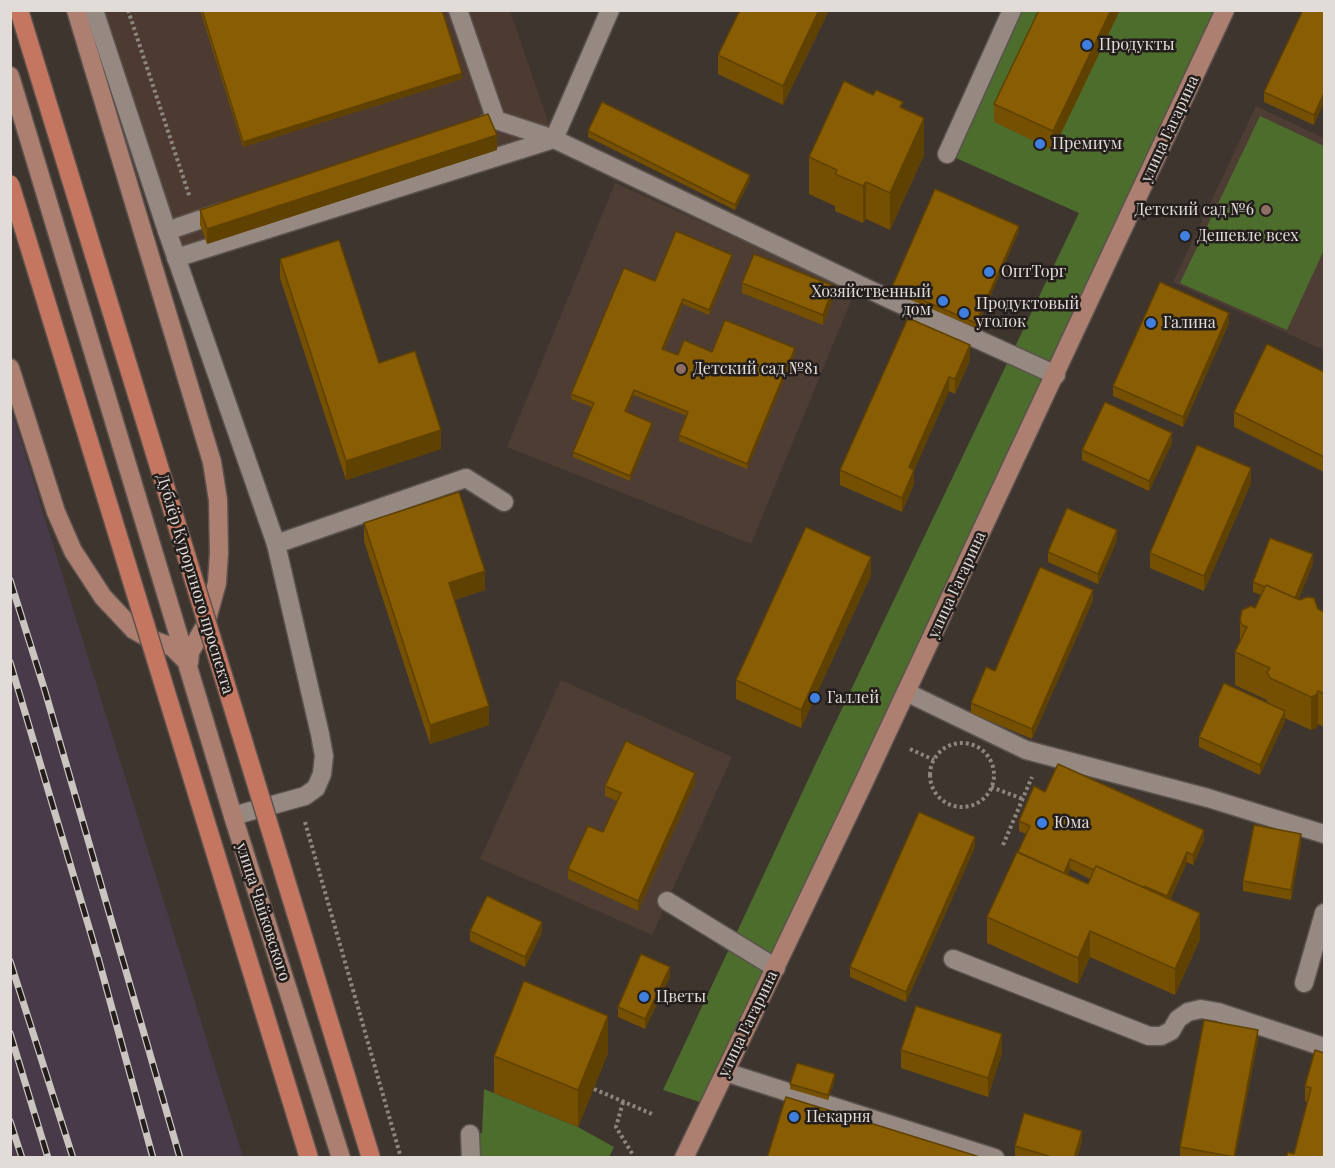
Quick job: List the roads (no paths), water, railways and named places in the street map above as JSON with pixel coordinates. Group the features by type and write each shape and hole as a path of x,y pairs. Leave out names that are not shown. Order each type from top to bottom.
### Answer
{"main road":[{"name":"Дублёр Курортного проспекта","path":"19,10 371,1158"},
{"path":"10,184 309,1158"}],"street":[{"path":"76,10 212,462 218,500 217,583 204,626 190,652 189,665"},
{"path":"94,10 166,231 276,543 324,756 322,774 316,788 305,796 233,816"},
{"path":"458,10 496,120"},
{"path":"176,258 555,139 610,10"},
{"path":"947,154 1012,10"},
{"name":"улица Гагарина","path":"684,1158 1056,375 1225,10"},
{"name":"улица Чайковского","path":"10,76 233,816 341,1158"},
{"path":"473,128 496,120 555,139 887,298 1056,375"},
{"path":"166,231 235,208"},
{"path":"10,368 56,512 73,551 103,597 134,630 172,647 189,665"},
{"path":"276,543 466,478 504,502"},
{"path":"906,692 1026,750 1208,798 1324,834"},
{"path":"667,901 776,968"},
{"path":"1304,983 1324,913"},
{"path":"953,959 1149,1036 1161,1036 1171,1031 1178,1019 1188,1012 1201,1010 1218,1012 1324,1047"},
{"path":"725,1072 995,1158"},
{"path":"470,1134 471,1158"}],"railway":[{"path":"10,580 45,691 180,1158"},
{"path":"10,662 99,961 153,1158"},
{"path":"10,961 73,1158"},
{"path":"10,1033 48,1158"},
{"path":"10,1121 22,1158"}],"place":[{"name":"Продукты","path":"1087,45"},
{"name":"Премиум","path":"1040,144"},
{"name":"Детский сад №6","path":"1266,210"},
{"name":"Дешевле всех","path":"1185,236"},
{"name":"ОптТорг","path":"989,272"},
{"name":"Хозяйственный дом","path":"943,301"},
{"name":"Продуктовый уголок","path":"964,313"},
{"name":"Галина","path":"1151,323"},
{"name":"Детский сад №81","path":"681,369"},
{"name":"Галлей","path":"815,698"},
{"name":"Юма","path":"1042,823"},
{"name":"Цветы","path":"644,997"},
{"name":"Пекарня","path":"794,1117"}]}
